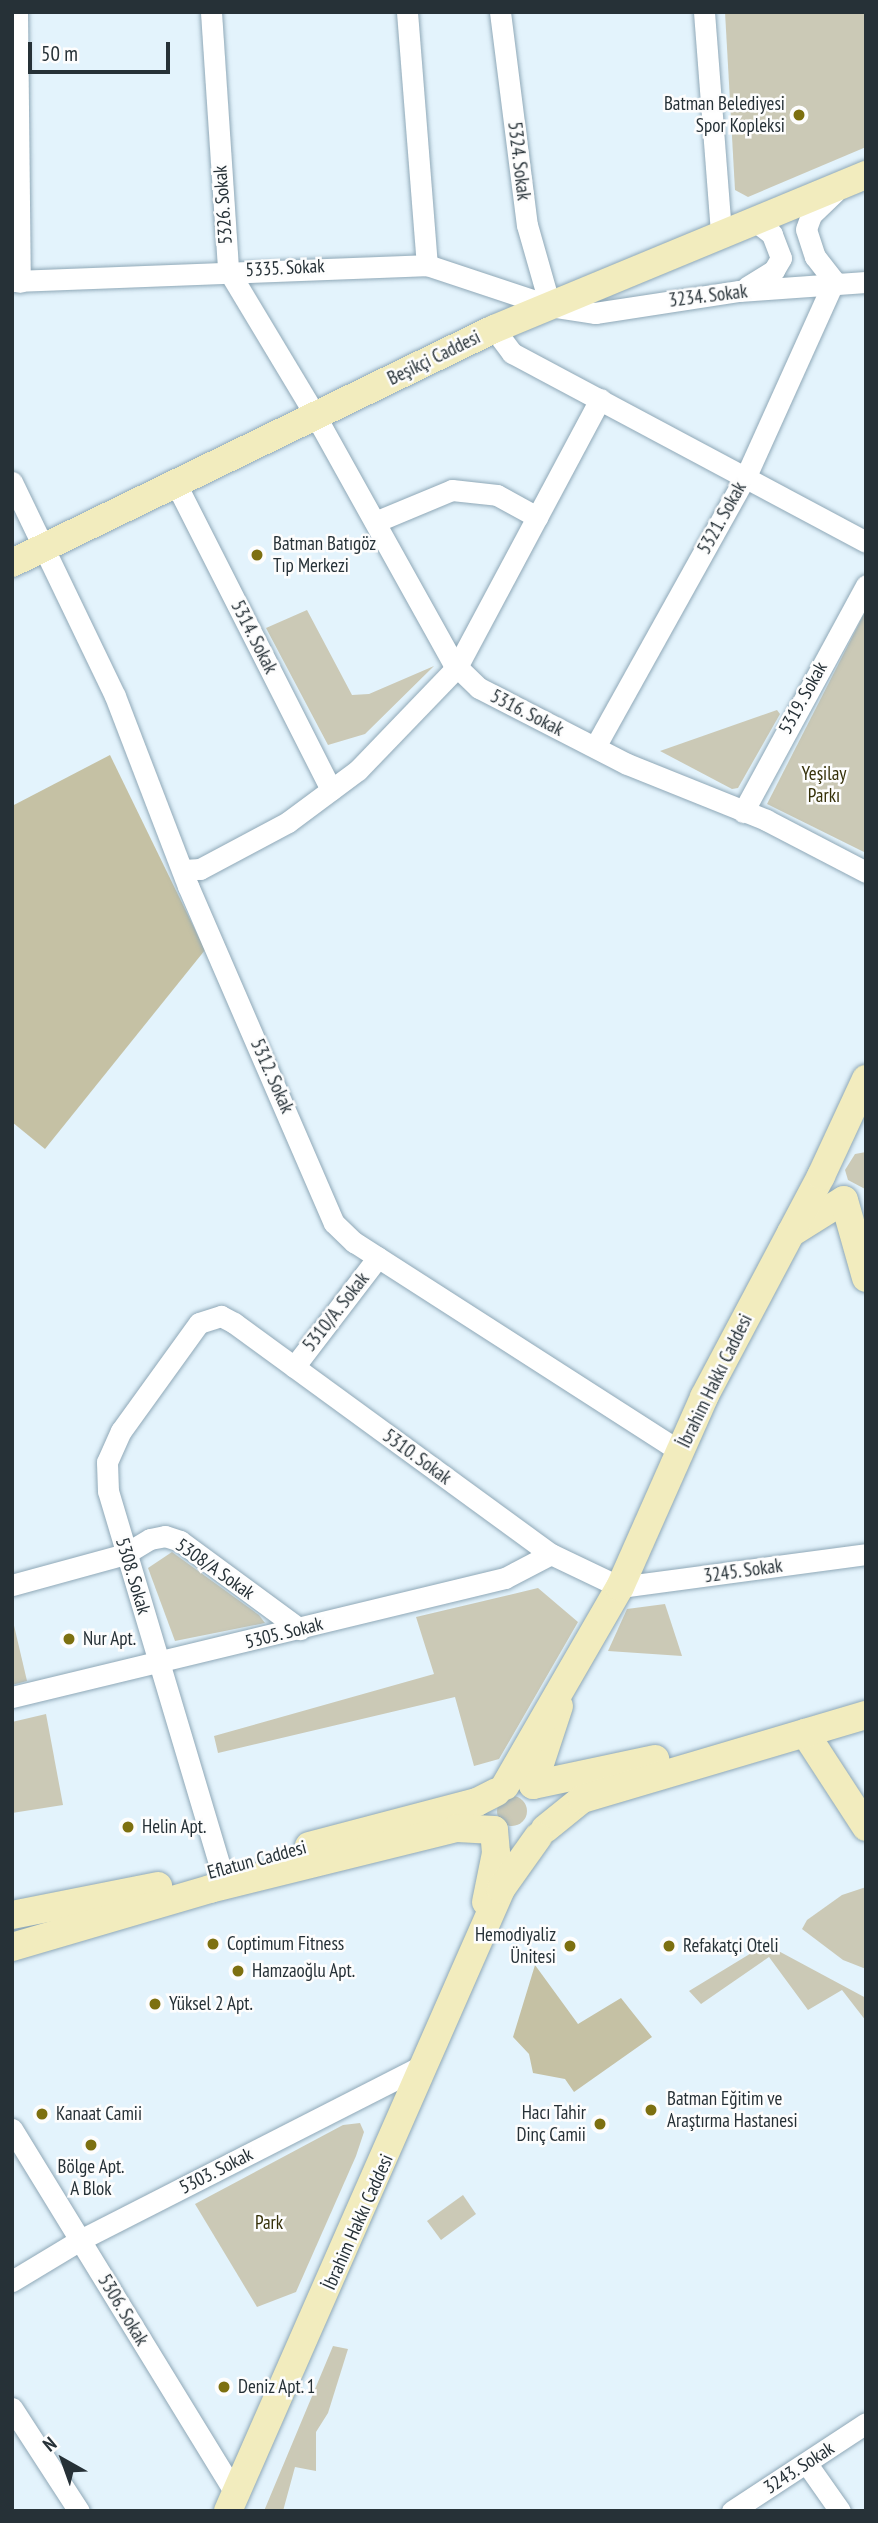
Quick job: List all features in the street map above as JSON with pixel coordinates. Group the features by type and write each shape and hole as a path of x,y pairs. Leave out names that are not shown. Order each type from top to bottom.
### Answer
{"street":[{"path":"16,281 17,12"},
{"name":"5326. Sokak","path":"212,12 228,270 315,415"},
{"path":"407,12 427,265"},
{"name":"5324. Sokak","path":"500,12 527,225 550,306"},
{"path":"698,13 721,235"},
{"path":"834,281 815,257 806,229 826,198 858,178"},
{"name":"Beşikçi Caddesi","path":"12,563 494,329 858,178"},
{"path":"739,291 761,281 780,258 772,234 755,221"},
{"name":"5335. Sokak","path":"16,281 228,270 427,265 550,306"},
{"name":"3234. Sokak","path":"550,306 595,313 739,291 834,281 866,282"},
{"name":"5321. Sokak","path":"594,747 746,476 834,281"},
{"path":"494,329 512,353 866,542"},
{"path":"184,870 200,869 277,828 358,770 457,667 600,399"},
{"name":"5316. Sokak","path":"315,415 457,667 479,688 594,747 743,812 866,872"},
{"name":"5312. Sokak","path":"12,482 115,696 184,870 334,1223 378,1257 680,1451"},
{"name":"5314. Sokak","path":"176,484 331,790"},
{"path":"375,523 452,490 497,495 537,517"},
{"name":"5319. Sokak","path":"743,812 866,585"},
{"name":"İbrahim Hakkı Caddesi","path":"565,1683 620,1587 680,1451 830,1158 866,1080"},
{"path":"866,1134 843,1141 830,1158 830,1182 855,1203 866,1278"},
{"path":"789,1235 855,1203"},
{"name":"5310/A. Sokak","path":"293,1367 378,1257"},
{"name":"5310. Sokak","path":"221,1316 551,1554 620,1587"},
{"name":"5308. Sokak","path":"221,1316 193,1330 121,1431 107,1462 108,1491 125,1553 221,1870"},
{"name":"5308/A Sokak","path":"12,1585 125,1553 150,1539 165,1536 180,1541 300,1629"},
{"name":"5305. Sokak","path":"12,1697 505,1578 551,1554"},
{"name":"3245. Sokak","path":"620,1587 866,1554"},
{"path":"533,1785 544,1763 565,1683"},
{"path":"483,1932 496,1853 489,1810 565,1683"},
{"path":"483,1932 501,1889 542,1833 582,1799 866,1715"},
{"path":"501,1789 533,1785 755,1735 805,1733"},
{"path":"805,1733 866,1827"},
{"path":"533,1785 550,1809 542,1833"},
{"name":"Eflatun Caddesi","path":"12,1915 102,1899 221,1870 477,1802 501,1789"},
{"name":"Eflatun Caddesi","path":"12,1947 210,1889 457,1828 494,1830"},
{"path":"494,1830 510,1842 542,1833"},
{"name":"İbrahim Hakkı Caddesi","path":"231,2501 327,2293 422,2066 483,1932"},
{"name":"5303. Sokak","path":"12,2281 80,2240 422,2066"},
{"name":"5306. Sokak","path":"12,2129 80,2240 231,2501"},
{"path":"12,2408 79,2511"},
{"name":"3243. Sokak","path":"732,2511 807,2465 866,2423"},
{"path":"807,2465 840,2511"}],"green space":[{"name":"Batman Belediyesi Spor Kopleksi","path":"725,12 866,12 866,147 748,197 735,190"},
{"path":"307,610 352,695 369,694 434,666 365,734 328,745 266,628"},
{"name":"Yeşilay Parkı","path":"866,610 866,853 767,804"},
{"path":"777,710 780,714 738,788 732,789 660,751"},
{"path":"866,1152 865,1189 848,1180 845,1170 855,1154"},
{"path":"172,1552 259,1615 265,1623 175,1641 148,1568"},
{"path":"538,1588 578,1622 499,1759 474,1766 455,1697 218,1753 214,1736 434,1674 416,1617"},
{"path":"665,1604 682,1656 608,1651 627,1609"},
{"path":"12,1617 27,1681 12,1685"},
{"path":"46,1714 63,1805 12,1813 12,1722"},
{"path":"512,1796 522,1801 527,1811 522,1821 512,1826 502,1821 497,1811 502,1801"},
{"path":"866,1887 866,1969 843,1960 802,1929 807,1920 842,1895"},
{"path":"771,1947 866,1998 866,2021 842,1990 808,2010 769,1957 701,2004 689,1991 753,1952"},
{"name":"Park","path":"360,2123 364,2132 356,2156 296,2292 257,2307 195,2204 343,2125"},
{"path":"463,2195 476,2214 441,2240 427,2221"},
{"path":"333,2346 348,2349 328,2413 316,2432 316,2471 295,2467 283,2511 264,2511"}],"shaded area":[{"path":"110,755 205,950 45,1149 12,1122 12,806"},
{"path":"535,1965 578,2024 621,1998 652,2037 574,2092 565,2079 533,2073 529,2054 513,2037"}],"place":[{"name":"Batman Belediyesi Spor Kopleksi","path":"799,115"},
{"name":"Batman Batıgöz Tıp Merkezi","path":"257,555"},
{"name":"Nur Apt.","path":"69,1639"},
{"name":"Helin Apt.","path":"128,1827"},
{"name":"Coptimum Fitness","path":"213,1944"},
{"name":"Hemodiyaliz Ünitesi","path":"570,1946"},
{"name":"Refakatçi Oteli","path":"669,1946"},
{"name":"Hamzaoğlu Apt.","path":"238,1971"},
{"name":"Yüksel 2 Apt.","path":"155,2004"},
{"name":"Batman Eğitim ve Araştırma Hastanesi","path":"651,2110"},
{"name":"Kanaat Camii","path":"42,2114"},
{"name":"Hacı Tahir Dinç Camii","path":"600,2124"},
{"name":"Bölge Apt. A Blok","path":"91,2145"},
{"name":"Deniz Apt. 1","path":"224,2387"}]}
